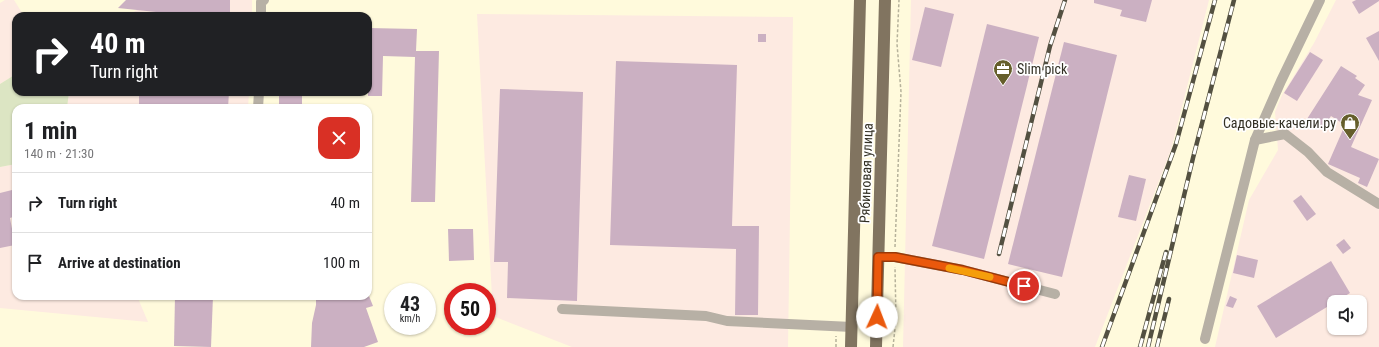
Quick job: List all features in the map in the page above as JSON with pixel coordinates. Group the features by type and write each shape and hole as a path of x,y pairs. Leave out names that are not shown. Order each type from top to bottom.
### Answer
{"main road":[{"name":"Рябиновая улица","path":"851,347 860,0"},
{"name":"Рябиновая улица","path":"876,347 885,0"}],"lane":[{"path":"1205,339 1255,140 1281,81 1320,0"},
{"path":"261,12 262,1"},
{"path":"1255,140 1285,134 1308,152 1327,172 1379,204"},
{"path":"878,257 895,257 963,270 1055,294"},
{"path":"562,308 706,316 727,321 852,327"}],"path":[{"path":"893,347 896,319 895,257 901,92 897,44 899,0"}],"shaded area":[{"path":"5,0 14,0 22,12 12,12 12,76 0,84 0,3"},
{"path":"156,0 252,0 252,12 134,12"},
{"path":"911,0 1209,0 1171,150 1095,347 903,347"},
{"path":"1336,0 1379,0 1379,347 1215,347 1249,200 1278,150 1275,112 1282,95 1314,43"},
{"path":"477,14 793,17 788,347 572,347 496,317 496,283 491,283"},
{"path":"68,96 249,96 248,104 68,104"},
{"path":"12,165 12,300 139,300 148,322 0,308 0,167"}],"green space":[{"path":"12,76 12,96 68,96 68,104 12,104 12,165 0,167 0,84"}],"building":[{"path":"126,0 230,0 230,12 156,12 118,8"},
{"path":"1094,0 1152,0 1146,22 1120,16 1122,10 1094,3"},
{"path":"1356,0 1379,1 1359,14 1352,2"},
{"path":"925,7 954,14 941,67 912,60"},
{"path":"987,24 1039,37 984,259 932,246"},
{"path":"372,28 417,29 416,51 439,51 435,202 411,202 415,57 383,56 382,96 372,96"},
{"path":"1379,31 1379,61 1366,38"},
{"path":"758,34 766,34 766,42 758,42"},
{"path":"1064,42 1117,55 1062,277 1008,264"},
{"path":"1310,52 1323,60 1297,101 1284,93"},
{"path":"616,61 737,65 732,226 759,226 758,315 735,315 736,249 610,245"},
{"path":"1341,66 1357,76 1355,78 1365,85 1358,95 1372,100 1351,147 1379,159 1367,187 1358,183 1360,178 1328,164 1345,125 1331,116 1323,129 1307,119"},
{"path":"500,89 583,92 577,301 507,298 508,262 494,262"},
{"path":"139,96 229,96 228,104 139,104"},
{"path":"279,96 302,96 302,104 279,104"},
{"path":"1129,175 1146,179 1136,221 1118,217"},
{"path":"12,190 12,217 10,218 12,229 12,246 0,248 0,193"},
{"path":"1301,195 1316,214 1307,221 1293,201"},
{"path":"448,229 473,229 474,260 449,261"},
{"path":"1344,239 1351,248 1343,254 1336,245"},
{"path":"1237,255 1258,260 1254,278 1233,273"},
{"path":"1331,261 1350,293 1347,295 1327,295 1327,307 1276,338 1257,306"},
{"path":"1230,296 1237,299 1233,308 1226,306"},
{"path":"175,300 213,300 211,347 174,346"},
{"path":"316,300 371,300 373,306 366,308 378,342 364,347 311,347 312,323"}],"railway":[{"path":"999,254 1050,46 1065,0"},
{"path":"1102,347 1176,144 1215,0"},
{"path":"1148,347 1193,158 1234,0"},
{"path":"1140,347 1166,252"},
{"path":"1157,347 1169,299"}],"slow traffic":[{"path":"949,268 990,277"}],"place":[{"name":"Slim pick","path":"1003,86"},
{"name":"Садовые-качели.ру","path":"1350,140"}],"route":[{"path":"877,317 878,257 895,257 963,270 1024,286"}]}
